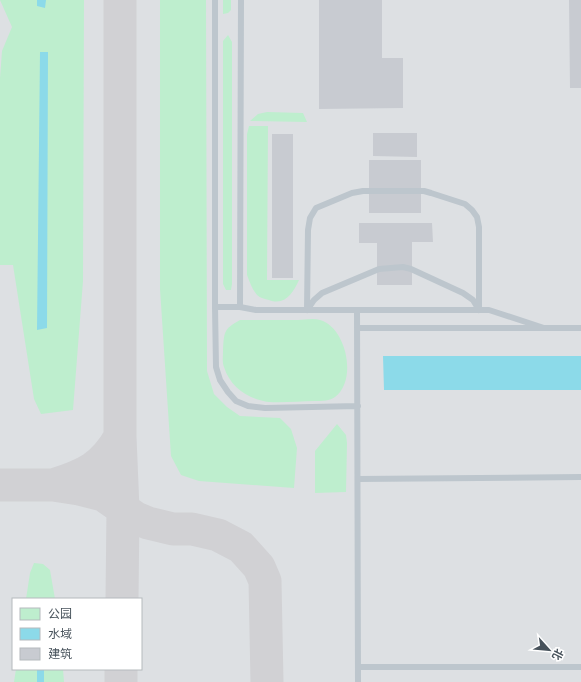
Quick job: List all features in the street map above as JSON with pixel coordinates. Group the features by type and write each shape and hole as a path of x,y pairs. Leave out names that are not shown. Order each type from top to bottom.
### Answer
{"lane":[{"path":"215,0 216,367 220,380 236,401 248,406 265,408 358,406"},
{"path":"240,307 241,0"},
{"path":"307,310 308,230 310,218 316,208 352,193 363,191 416,191 431,193 465,204 472,210 477,217 479,227 480,310"},
{"path":"307,310 314,300 322,293 379,269 403,267 463,293 472,300 480,310"},
{"path":"216,307 240,307 256,310 489,310 544,328"},
{"path":"357,311 358,682"},
{"path":"357,328 581,328"},
{"path":"358,479 581,477"},
{"path":"358,667 581,667"}],"shaded area":[{"path":"0,0 581,0 581,682 0,682"}],"green space":[{"path":"0,0 84,0 83,281 73,410 41,414 34,399 13,265 0,265 0,78 2,51 12,27"},
{"path":"160,0 206,0 207,371 214,394 227,407 240,416 280,418 291,429 297,448 294,488 199,481 181,475 171,456 160,289"},
{"path":"223,0 231,0 231,10 228,13 223,14"},
{"path":"228,35 232,42 231,290 226,290 223,284 223,41"},
{"path":"267,112 303,113 307,122 250,121 258,114"},
{"path":"249,126 268,126 267,280 299,280 291,294 284,300 280,301 258,296 252,288 247,275 247,134"},
{"path":"314,319 320,320 329,325 337,333 346,355 346,379 342,389 335,397 328,400 280,402 262,401 241,391 231,381 223,365 224,336 230,326 240,320"},
{"path":"337,424 346,435 346,492 315,493 315,451"},
{"path":"34,563 43,564 50,570 55,598 26,598 30,573"},
{"path":"16,670 63,670 64,682 14,682"}],"water":[{"path":"37,0 46,0 45,8 37,6"},
{"path":"40,52 48,52 47,328 37,330"},
{"path":"383,356 581,356 581,390 384,390"},
{"path":"37,670 44,670 44,682 37,682"}],"building":[{"path":"319,0 382,0 382,58 403,58 403,108 319,109"},
{"path":"569,0 581,0 581,88 570,88"},
{"path":"373,133 417,133 417,157 373,156"},
{"path":"272,134 293,134 293,278 272,278"},
{"path":"369,160 421,160 421,213 369,213"},
{"path":"359,223 432,223 433,242 412,242 412,285 377,285 377,243 359,243"}],"taxiway":[{"path":"120,0 120,437 123,509 122,598"},
{"path":"53,485 75,478 100,463 114,447 120,437"},
{"path":"0,485 53,485 103,495 136,518 148,523 173,529 192,529 218,535 241,547 259,567 265,581 267,682"},
{"path":"121,670 121,682"}]}
